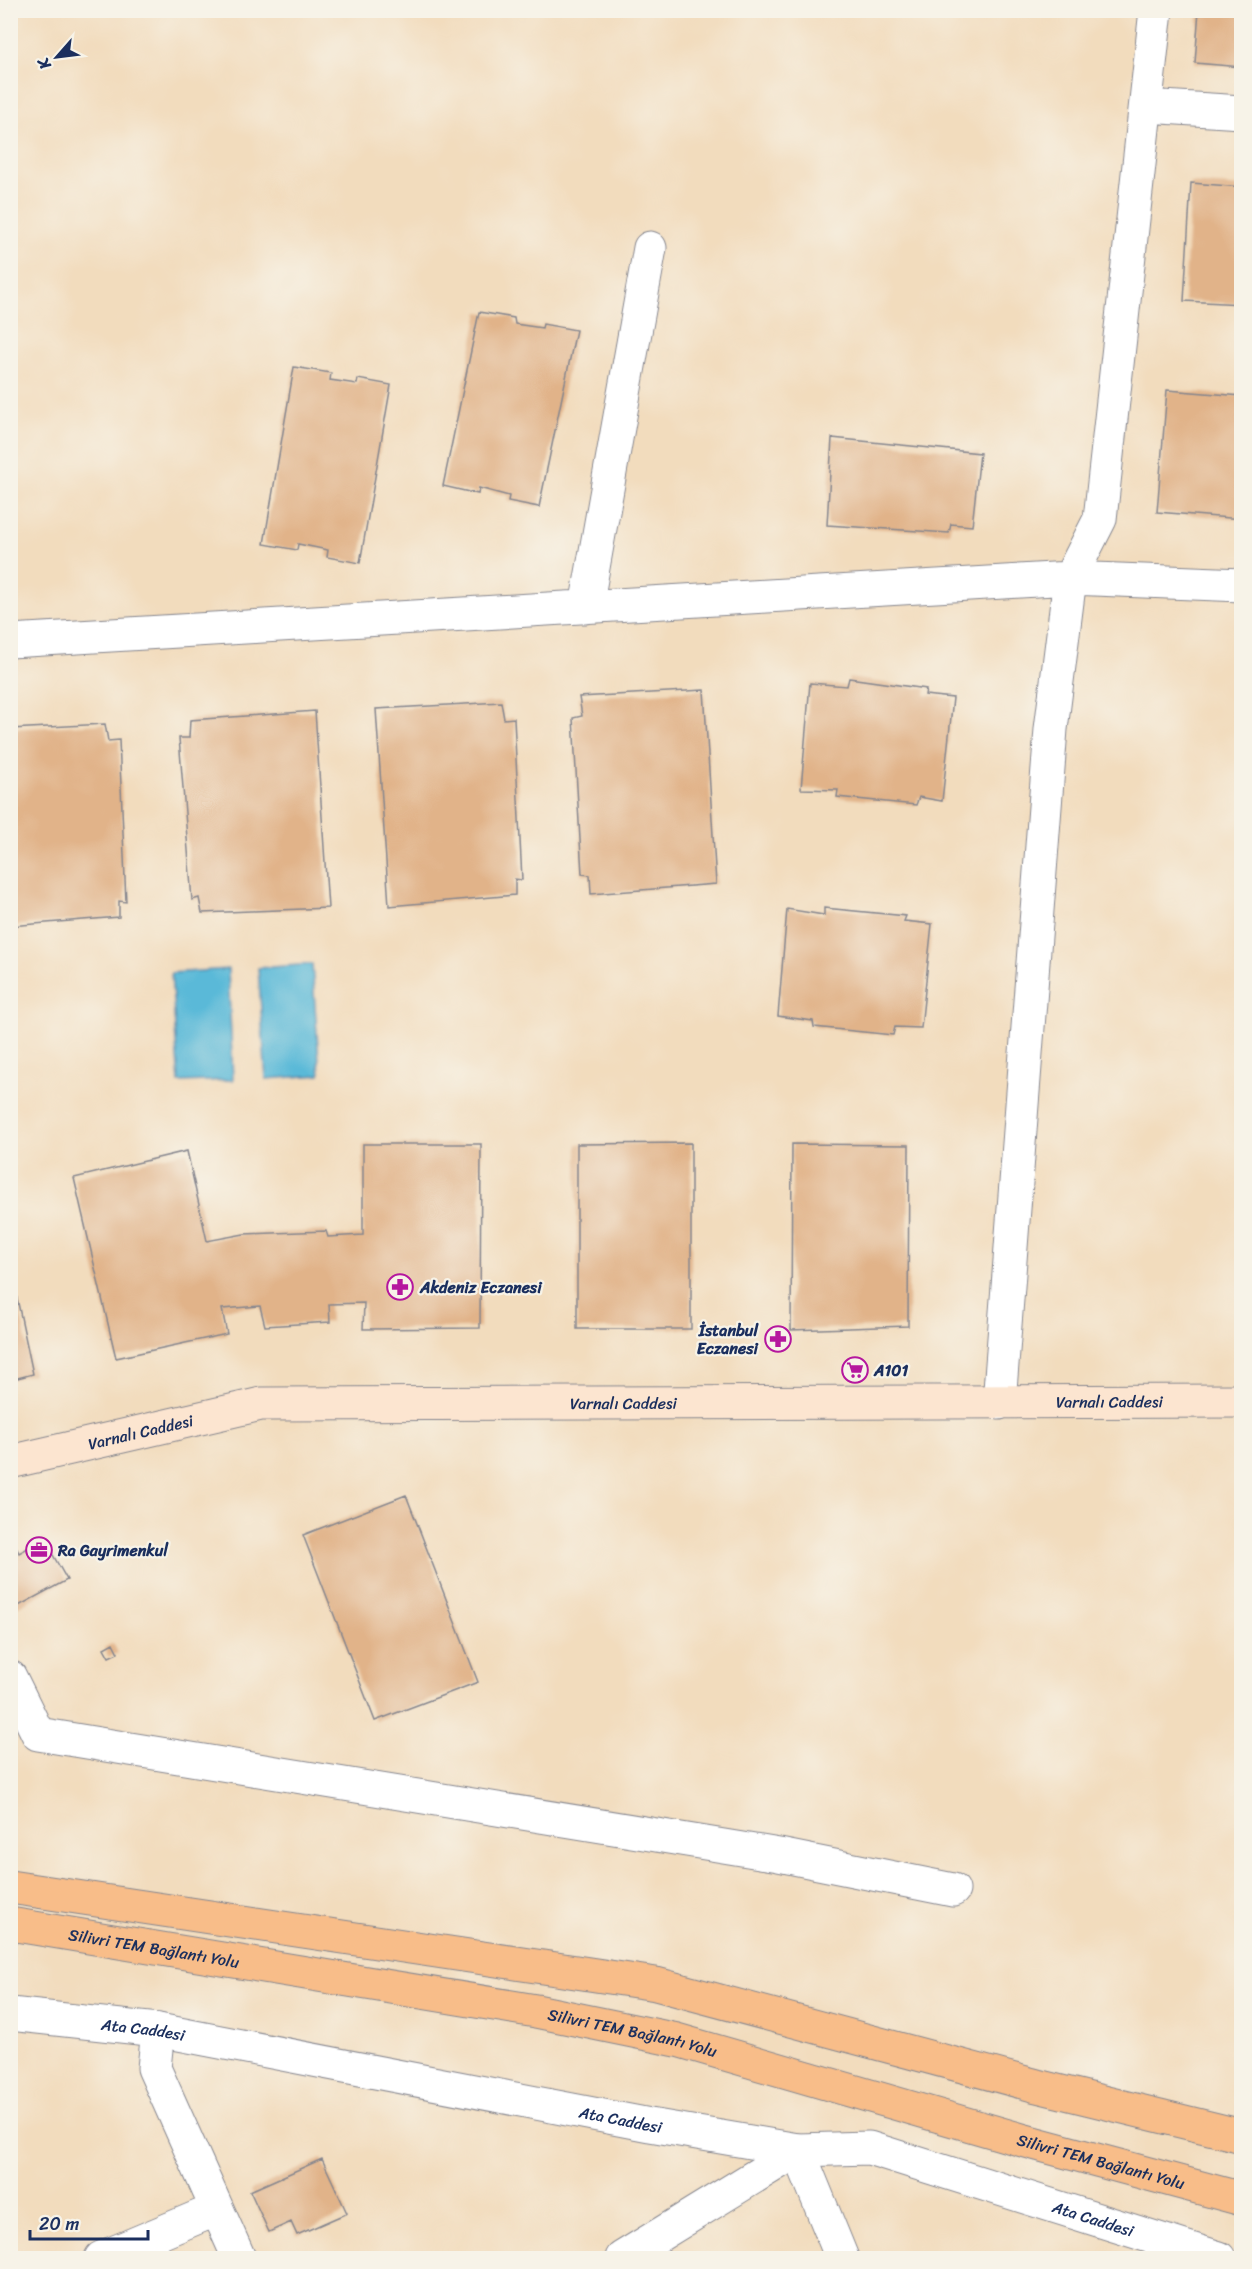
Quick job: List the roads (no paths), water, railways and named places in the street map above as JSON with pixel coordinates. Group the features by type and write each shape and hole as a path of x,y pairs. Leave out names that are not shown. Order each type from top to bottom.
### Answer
{"highway":[{"path":"10,1887 656,1984 1025,2083 1242,2136"},
{"name":"Silivri TEM Bağlantı Yolu","path":"10,1924 524,2009 677,2040 1022,2140 1242,2199"}],"main road":[{"name":"Varnalı Caddesi","path":"10,1462 261,1404 1242,1401"}],"street":[{"path":"999,1403 1051,729 1070,578 1100,519 1156,10"},
{"path":"1146,106 1242,112"},
{"path":"586,607 650,248"},
{"path":"10,641 1070,578 1242,585"},
{"path":"10,1677 38,1734 779,1855 953,1890"},
{"name":"Ata Caddesi","path":"10,2014 158,2030 650,2125 798,2150 869,2148 1220,2259"},
{"path":"158,2030 154,2068 239,2259"},
{"path":"622,2259 798,2150 842,2259"},
{"path":"100,2259 217,2209"}],"water":[{"path":"312,964 320,1075 266,1079 258,968"},
{"path":"228,969 233,1080 179,1082 171,973"}],"place":[{"name":"Akdeniz Eczanesi","path":"400,1287"},
{"name":"İstanbul Eczanesi","path":"778,1339"},
{"name":"A101","path":"855,1370"},
{"name":"Ra Gayrimenkul","path":"39,1550"}]}
